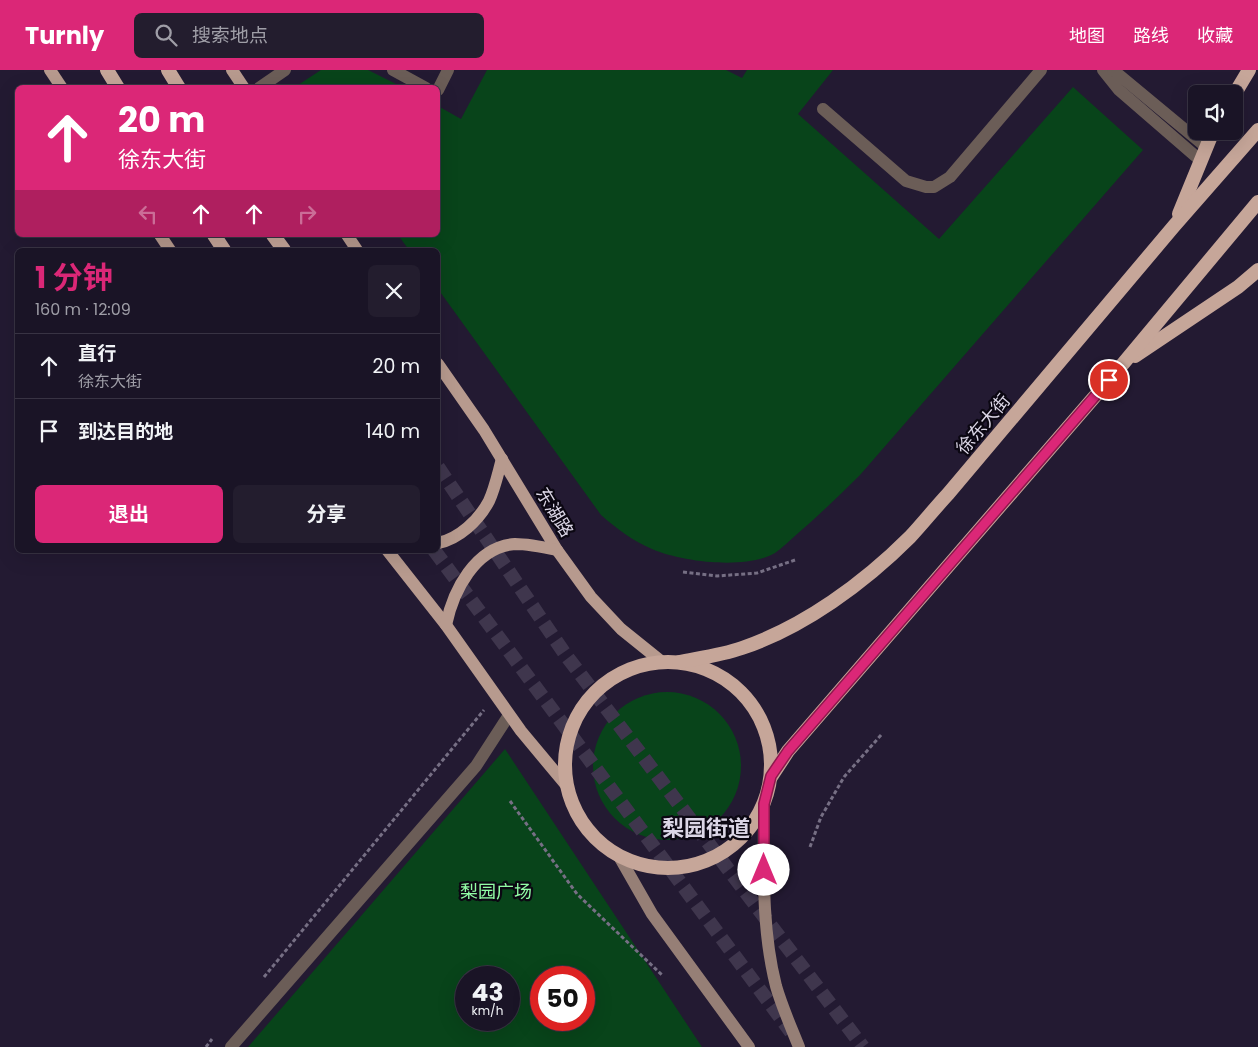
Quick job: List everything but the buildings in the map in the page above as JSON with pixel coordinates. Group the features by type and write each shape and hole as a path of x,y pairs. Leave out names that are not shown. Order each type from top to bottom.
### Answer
{"highway":[{"path":"107,70 116,85"},
{"path":"168,70 177,85"},
{"path":"1240,85 1249,70"},
{"name":"徐东大街","path":"679,662 741,649 780,634 824,607 871,572 909,537 948,494 1174,226 1258,130"},
{"path":"1174,226 1209,140"},
{"path":"771,776 788,751 1122,365 1258,202"},
{"path":"215,237 223,248"},
{"path":"274,237 283,248"},
{"path":"1122,365 1238,287 1258,270"},
{"path":"679,662 711,671 741,691 754,708 765,730 770,748 771,776 764,804 755,822 740,840 726,852 709,861 681,869 650,868 620,858 597,842 576,816 566,785 564,754 572,725 589,698 606,682 622,672 639,665 679,662"}],"main road":[{"path":"50,70 60,85"},
{"path":"232,70 242,85"},
{"path":"161,237 169,248"},
{"path":"348,237 356,248"},
{"name":"东湖路","path":"440,367 484,430 557,550 591,597 606,615 662,662"},
{"path":"440,543 464,531 478,516 488,501 502,459"},
{"path":"446,625 455,592 468,572 482,558 497,549 513,544 534,545 557,550"},
{"path":"388,553 446,625 509,715 566,785"},
{"path":"764,804 764,903 768,940 776,986 799,1047"},
{"path":"620,858 652,914 749,1047"}],"street":[{"path":"263,85 285,70"},
{"path":"393,70 420,85"},
{"path":"440,86 448,70"},
{"path":"823,109 906,180 926,188 934,187 950,177 1041,70"},
{"path":"1103,70 1119,90 1201,161"},
{"path":"1114,70 1206,148"},
{"path":"231,1047 476,766 509,715"}],"path":[{"path":"683,572 717,576 757,573 795,560"},
{"path":"262,978 496,696"},
{"path":"810,847 821,817 844,777 882,734"},
{"path":"510,801 577,894 663,976"},
{"path":"206,1047 218,1032"}],"green space":[{"path":"321,70 368,70 398,85 298,85"},
{"path":"487,70 726,70 742,78 747,70 833,70 798,114 939,239 1073,87 1143,150 860,475 778,551 763,558 731,563 680,558 665,554 638,542 601,515 440,292 440,248 408,248 399,237 440,237 440,107 461,119"},
{"path":"667,692 695,697 720,713 736,738 741,766 736,794 720,819 695,835 667,840 639,835 614,819 598,794 593,766 598,738 614,713 639,697"},
{"name":"梨园广场","path":"505,749 702,1047 248,1047"}],"tunnel":[{"path":"440,470 565,654 863,1047"},
{"path":"436,553 791,1032"}],"district":[{"name":"梨园街道","path":"706,828"}],"route":[{"path":"764,870 764,804 771,776 788,751 1109,380"}]}
